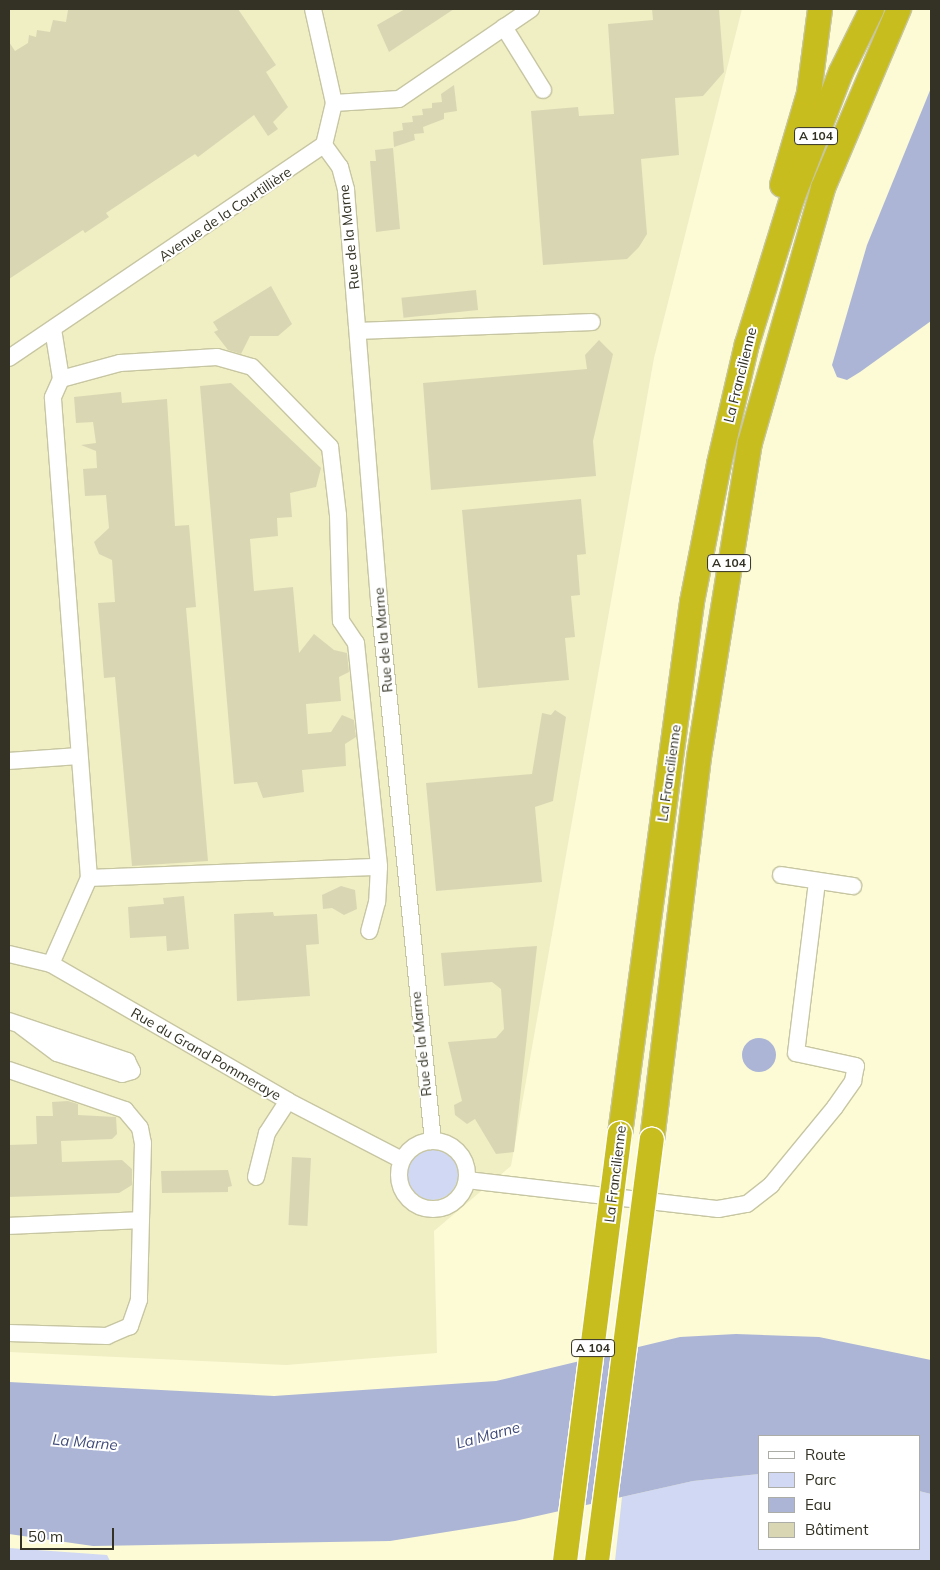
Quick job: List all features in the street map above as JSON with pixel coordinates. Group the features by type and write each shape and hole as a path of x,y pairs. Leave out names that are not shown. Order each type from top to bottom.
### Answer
{"highway":[{"path":"770,266 762,243 809,93 820,9"},
{"name":"La Francilienne","path":"565,1561 620,1134 692,602 747,344 770,266 841,72 872,9"},
{"name":"La Francilienne","path":"597,1561 652,1140 699,757 750,443 823,188 899,9"}],"street":[{"path":"313,9 334,103 324,145"},
{"path":"334,103 399,99 531,9"},
{"path":"504,27 543,90"},
{"name":"Avenue de la Courtillière","path":"9,358 324,145"},
{"name":"Rue de la Marne","path":"324,145 340,167 345,184 409,917 433,1141"},
{"path":"358,331 592,322"},
{"path":"51,964 89,878 54,430 53,397 61,379 53,329"},
{"path":"61,379 120,362 217,357 252,366 330,447 341,621 356,644 379,867 377,902 369,931"},
{"path":"9,761 78,756"},
{"path":"89,878 379,867"},
{"path":"781,876 853,886"},
{"path":"467,1180 718,1209 747,1204 771,1185 835,1107 853,1081 856,1066 796,1053 817,881"},
{"name":"Rue du Grand Pommeraye","path":"9,954 51,964 288,1101 402,1160"},
{"path":"15,1024 127,1062 132,1071 122,1074 57,1053 15,1024"},
{"path":"9,1070 134,1117 143,1143 139,1300 136,1315 121,1334 9,1332"},
{"path":"256,1176 267,1133 288,1101"},
{"path":"433,1141 455,1149 467,1168 467,1180 451,1204 422,1208 412,1203 399,1183 402,1160 415,1146 433,1141"},
{"path":"9,1226 141,1220"}],"shaded area":[{"path":"9,9 742,9 654,358 511,1166 434,1231 437,1353 286,1365 9,1352"}],"green space":[{"path":"432,1148 442,1150 450,1156 456,1164 458,1174 456,1184 450,1192 442,1198 432,1200 422,1198 414,1192 408,1184 406,1174 408,1164 414,1156 422,1150"},
{"path":"758,1474 758,1550 920,1550 920,1491 931,1494 931,1561 615,1561 622,1497 693,1481"},
{"path":"9,1548 107,1555 110,1561 9,1561"}],"water":[{"path":"931,88 931,321 847,380 837,377 832,365 867,245"},
{"path":"759,1038 766,1039 771,1043 775,1048 775,1062 771,1067 766,1071 759,1072 752,1071 747,1067 743,1062 742,1055 743,1048 747,1043 752,1039"},
{"name":"La Marne","path":"736,1334 819,1337 931,1360 931,1494 920,1491 920,1435 758,1435 758,1474 693,1481 515,1521 390,1541 93,1546 9,1534 9,1382 274,1396 496,1381 680,1337"}],"building":[{"path":"238,9 276,65 266,72 288,107 273,122 278,129 268,136 254,115 198,157 195,154 106,213 109,217 85,233 83,230 9,279 9,42 15,51 28,43 29,35 36,37 37,30 50,32 53,20 66,22 68,10"},
{"path":"405,9 454,9 389,52 377,25"},
{"path":"652,9 719,9 724,72 703,96 675,98 679,155 641,159 647,234 639,247 627,259 543,265 531,111 578,107 579,116 614,114 608,24 653,20"},
{"path":"454,85 457,111 444,113 444,119 423,127 424,133 414,134 415,140 394,147 393,132 403,130 402,123 413,122 412,116 423,115 422,109 432,108 432,103 442,102 441,94"},
{"path":"393,148 400,229 376,232 370,161 376,161 375,150"},
{"path":"271,286 292,324 278,336 250,336 241,354 228,350 214,332 218,330 213,322"},
{"path":"476,290 478,310 404,318 401,298"},
{"path":"599,340 613,354 593,441 596,476 431,490 423,383 587,369 585,355"},
{"path":"231,383 321,468 316,487 290,493 292,517 277,518 278,536 250,539 254,591 293,587 299,653 314,634 334,650 347,653 349,672 339,677 341,701 306,704 308,734 331,732 342,715 354,720 356,737 345,744 346,766 302,770 304,792 263,798 257,782 234,784 200,386"},
{"path":"121,392 122,403 167,399 175,526 189,525 196,607 186,608 208,861 132,866 115,677 104,678 98,603 115,602 112,560 99,554 94,542 109,528 106,495 85,496 83,469 97,468 96,451 81,445 96,443 93,422 76,423 74,397"},
{"path":"581,499 586,554 577,555 580,595 571,596 575,637 565,638 569,680 478,688 462,510"},
{"path":"555,710 566,717 553,801 535,807 542,882 436,891 426,783 532,774 542,713 551,715"},
{"path":"341,886 355,890 357,909 344,915 332,908 323,909 322,895"},
{"path":"184,896 189,949 167,951 166,936 130,938 128,907 164,904 163,898"},
{"path":"273,912 274,916 317,914 319,944 306,945 310,996 237,1001 234,914"},
{"path":"537,946 514,1152 496,1154 475,1119 467,1124 455,1115 454,1105 462,1101 448,1042 496,1038 504,1029 501,989 492,982 444,986 441,953"},
{"path":"68,1101 78,1104 78,1115 116,1117 117,1134 112,1139 61,1141 62,1162 122,1160 132,1169 132,1185 119,1193 9,1197 9,1145 37,1144 36,1116 53,1116 52,1102"},
{"path":"292,1157 311,1158 307,1226 288,1225"},
{"path":"228,1170 232,1186 228,1187 228,1192 162,1193 161,1171"}]}
